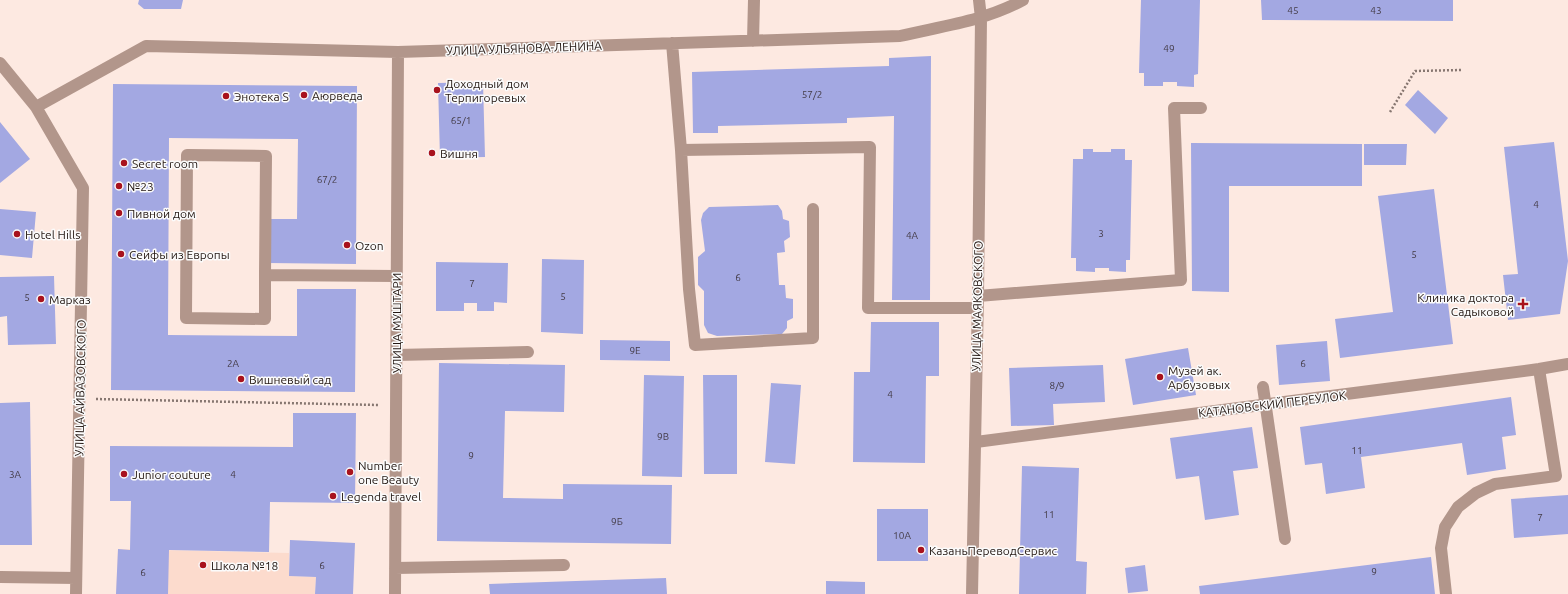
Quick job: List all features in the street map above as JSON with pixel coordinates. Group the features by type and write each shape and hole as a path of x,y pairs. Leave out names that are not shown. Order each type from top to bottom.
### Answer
{"street":[{"path":"753,41 754,0"},
{"name":"УЛИЦА МАЯКОВСКОГО","path":"972,594 978,302 981,18 979,0"},
{"name":"УЛИЦА УЛЬЯНОВА-ЛЕНИНА","path":"36,107 146,46 398,52 900,36 981,18 1005,10 1023,0"},
{"path":"672,43 681,150 689,289 695,345 813,338 813,209"},
{"name":"УЛИЦА МУШТАРИ","path":"395,594 398,52"},
{"name":"УЛИЦА АЙВАЗОВСКОГО","path":"0,63 36,107 84,188 76,594"},
{"path":"681,150 870,148 868,308 978,302 1181,280 1174,108 1200,108"},
{"path":"187,155 266,156 265,275 265,318 186,318 187,155"},
{"path":"265,275 396,276"},
{"path":"396,355 528,352"},
{"name":"КАТАНОВСКИЙ ПЕРЕУЛОК","path":"976,442 1568,364"},
{"path":"1446,594 1441,548 1445,527 1458,507 1476,493 1495,484 1562,476 1539,369"},
{"path":"1263,387 1285,539"},
{"path":"395,568 564,565"},
{"path":"0,577 76,578"}],"path":[{"path":"1390,112 1414,71 1462,70"},
{"path":"80,398 396,406"}],"shaded area":[{"name":"Школа №18","path":"118,549 289,553 289,576 316,577 315,594 116,594"}],"building":[{"path":"139,0 183,0 181,9 144,9 138,4"},
{"path":"1141,0 1200,0 1198,74 1194,75 1194,87 1177,86 1177,82 1163,82 1163,86 1144,86 1144,73 1139,73"},
{"path":"1261,0 1453,0 1453,21 1262,20"},
{"path":"931,56 930,300 892,300 894,116 847,118 847,123 718,126 718,133 693,133 692,72 889,66 889,58"},
{"path":"483,82 485,157 440,158 438,83"},
{"path":"113,84 357,86 356,264 268,263 268,219 297,219 298,139 169,138 168,335 297,336 297,289 356,289 355,392 111,390"},
{"path":"1418,90 1448,118 1435,134 1405,105"},
{"path":"0,122 30,159 0,183"},
{"path":"1554,142 1568,261 1560,314 1508,320 1503,275 1518,274 1504,147"},
{"path":"1191,143 1362,144 1362,186 1229,186 1229,292 1192,291"},
{"path":"1364,144 1407,144 1406,165 1364,165"},
{"path":"1083,149 1093,149 1093,152 1111,152 1111,149 1125,149 1125,160 1132,160 1130,260 1126,260 1126,272 1109,271 1109,268 1095,268 1095,272 1076,271 1076,258 1071,258 1073,159 1083,159"},
{"path":"1434,189 1453,344 1340,358 1335,319 1393,312 1378,196"},
{"path":"778,205 782,211 783,219 789,221 790,237 784,241 785,252 777,253 779,285 785,285 786,298 793,299 793,318 787,321 787,328 782,334 717,336 708,333 704,325 704,291 698,285 698,257 705,251 701,220 703,213 709,207"},
{"name":"Hotel Hills","path":"0,209 36,212 32,258 0,255"},
{"path":"542,259 584,260 583,334 541,332"},
{"path":"436,262 508,263 507,303 494,302 494,311 477,311 477,303 464,303 464,311 436,311"},
{"path":"54,276 56,344 8,345 7,316 0,317 0,277"},
{"path":"871,322 939,322 939,376 926,376 925,463 853,462 854,372 870,372"},
{"path":"600,340 670,341 670,361 600,360"},
{"path":"1327,341 1330,381 1279,385 1276,345"},
{"name":"Музей ак. Арбузовых","path":"1188,348 1196,395 1133,405 1125,359"},
{"path":"439,363 565,365 564,412 505,411 503,498 563,499 563,484 672,485 671,544 437,541"},
{"path":"1103,365 1105,402 1053,404 1054,425 1011,426 1009,368"},
{"path":"644,375 684,376 682,477 642,476"},
{"path":"703,375 737,375 737,474 704,474"},
{"path":"771,383 801,385 795,464 765,462"},
{"path":"1511,397 1516,435 1502,437 1506,469 1467,475 1462,443 1361,457 1365,488 1326,494 1322,463 1305,465 1300,427"},
{"path":"30,402 32,545 0,545 0,403"},
{"path":"293,413 356,413 355,503 270,502 269,552 169,550 168,594 116,594 118,549 130,550 131,501 110,501 110,446 293,447"},
{"path":"1252,427 1258,468 1233,471 1239,515 1205,520 1199,476 1176,479 1170,438"},
{"path":"1022,466 1079,468 1076,561 1087,562 1086,594 1019,594"},
{"path":"1568,495 1568,534 1514,538 1511,499"},
{"path":"877,509 928,509 928,561 877,561"},
{"path":"290,540 355,543 353,594 315,594 316,577 289,576"},
{"path":"1431,557 1435,594 1200,594 1199,586"},
{"path":"1145,565 1148,591 1128,593 1125,568"},
{"path":"666,578 667,594 490,594 489,584"},
{"path":"826,581 865,582 865,594 826,594"}],"place":[{"name":"Доходный дом Терпигоревых","path":"437,90"},
{"name":"Аюрведа","path":"304,95"},
{"name":"Энотека S","path":"226,96"},
{"name":"Вишня","path":"432,153"},
{"name":"Secret room","path":"124,163"},
{"name":"№23","path":"119,186"},
{"name":"Пивной дом","path":"119,213"},
{"name":"Hotel Hills","path":"17,234"},
{"name":"Ozon","path":"347,245"},
{"name":"Сейфы из Европы","path":"121,254"},
{"name":"Марказ","path":"41,299"},
{"name":"Клиника доктора Садыковой","path":"1523,304"},
{"name":"Музей ак. Арбузовых","path":"1160,377"},
{"name":"Вишневый сад","path":"241,379"},
{"name":"Number one Beauty","path":"350,472"},
{"name":"Junior couture","path":"124,474"},
{"name":"Legenda travel","path":"333,496"},
{"name":"КазаньПереводСервис","path":"921,550"},
{"name":"Школа №18","path":"203,565"}]}
